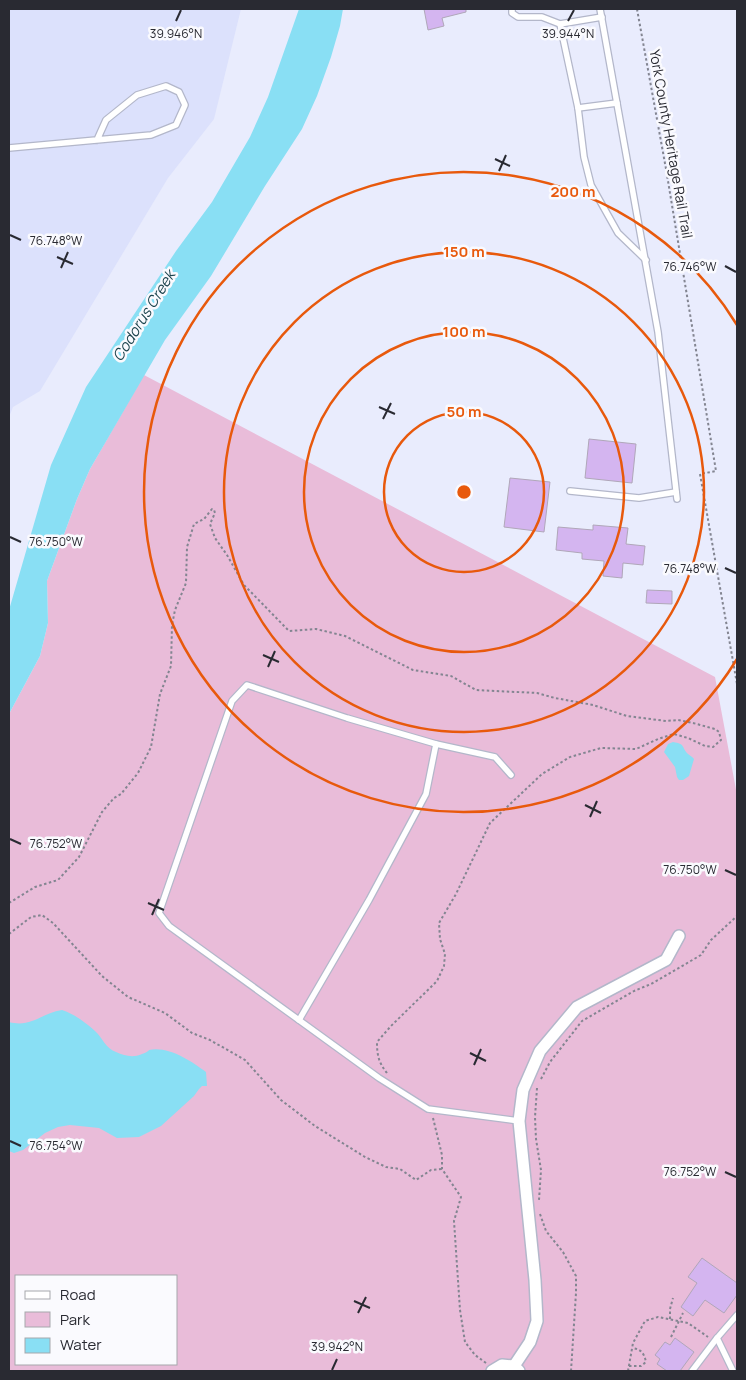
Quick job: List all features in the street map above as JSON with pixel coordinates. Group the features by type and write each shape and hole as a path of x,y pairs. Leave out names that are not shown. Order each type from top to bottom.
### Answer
{"street":[{"path":"494,1370 502,1365 516,1369 530,1342 537,1321 535,1280 518,1121 523,1090 540,1051 577,1007 666,960 679,936"}],"lane":[{"path":"512,9 512,13 518,18 542,17 560,24 602,17"},
{"path":"570,491 639,498 677,496 658,332 600,9"},
{"path":"560,24 578,108 584,157 591,184 618,233 646,260"},
{"path":"9,148 151,135 176,125 185,105 179,92 166,86 137,95 106,120 96,140"},
{"path":"578,108 617,103"},
{"path":"511,775 495,757 436,744 347,718 247,685 232,701 159,913 169,926 379,1078 428,1109 518,1121"},
{"path":"299,1020 369,900 426,794 436,744"},
{"path":"692,1371 737,1315"},
{"path":"717,1338 733,1371"}],"path":[{"name":"York County Heritage Rail Trail","path":"637,9 666,169 716,471 700,474 737,684"},
{"path":"9,903 35,887 58,880 79,857 102,812 114,798 121,794 138,773 150,747 160,694 171,666 172,625 175,610 186,583 187,547 194,524 204,519 212,509 215,513 210,524 215,538 244,585 289,630 316,629 345,636 413,670 451,676 476,690 537,692 555,698 594,705 627,716 666,722 678,720 715,729 720,732 722,740 713,747 705,746 674,734 636,749 602,748 570,757 542,774 490,823 456,894 439,923 440,939 445,954 444,966 437,981 377,1042 377,1054 380,1063 390,1076"},
{"path":"9,934 31,917 42,915 53,923 102,976 128,997 165,1013 192,1033 210,1040 245,1060 281,1100 315,1126 365,1157 386,1167 400,1169 416,1180 431,1170 442,1169"},
{"path":"571,1371 576,1276 563,1252 546,1231 538,1208 541,1170 536,1139 537,1085 550,1062 582,1021 701,955 711,940 737,916"},
{"path":"428,1109 434,1120 442,1155 442,1169 461,1197 454,1221 460,1310 465,1342 475,1355 494,1370"},
{"path":"670,1319 673,1298"},
{"path":"671,1337 683,1313"},
{"path":"628,1371 633,1343 645,1321 658,1317 688,1323 710,1338"},
{"path":"629,1366 641,1366 646,1362 645,1356 641,1351 632,1348"}],"shaded area":[{"path":"9,9 241,9 214,119 168,178 40,391 13,407 9,417"}],"green space":[{"path":"144,375 715,677 737,795 737,1371 9,1371 9,714 40,656 48,623 47,581 90,469"}],"water":[{"name":"Codorus Creek","path":"299,9 343,9 331,57 317,96 302,129 211,276 165,340 90,469 47,581 48,623 40,656 9,714 9,610 51,465 86,387 176,251 212,202 250,137 268,97"},
{"path":"673,742 682,745 694,759 689,776 683,780 679,780 675,767 664,752 668,744"},
{"path":"62,1010 83,1021 98,1034 109,1048 119,1053 135,1056 157,1049 172,1052 187,1059 206,1072 207,1086 202,1086 194,1096 161,1126 139,1137 117,1138 99,1128 70,1125 58,1127 45,1133 23,1150 14,1153 9,1151 9,1022 30,1022"}],"building":[{"path":"424,9 466,9 466,12 442,18 444,26 428,30"},
{"path":"589,439 636,444 632,483 585,478"},
{"path":"510,478 550,482 544,532 504,527"},
{"path":"593,525 628,528 626,544 645,546 643,565 623,563 622,578 603,576 604,561 582,559 582,553 556,550 558,527 593,530"},
{"path":"647,590 672,591 672,604 646,603"},
{"path":"702,1258 737,1283 737,1295 724,1313 705,1300 693,1316 681,1307 697,1283 688,1277"},
{"path":"675,1338 694,1352 680,1371 667,1371 657,1364 660,1359 655,1355 665,1342 670,1345"}]}
